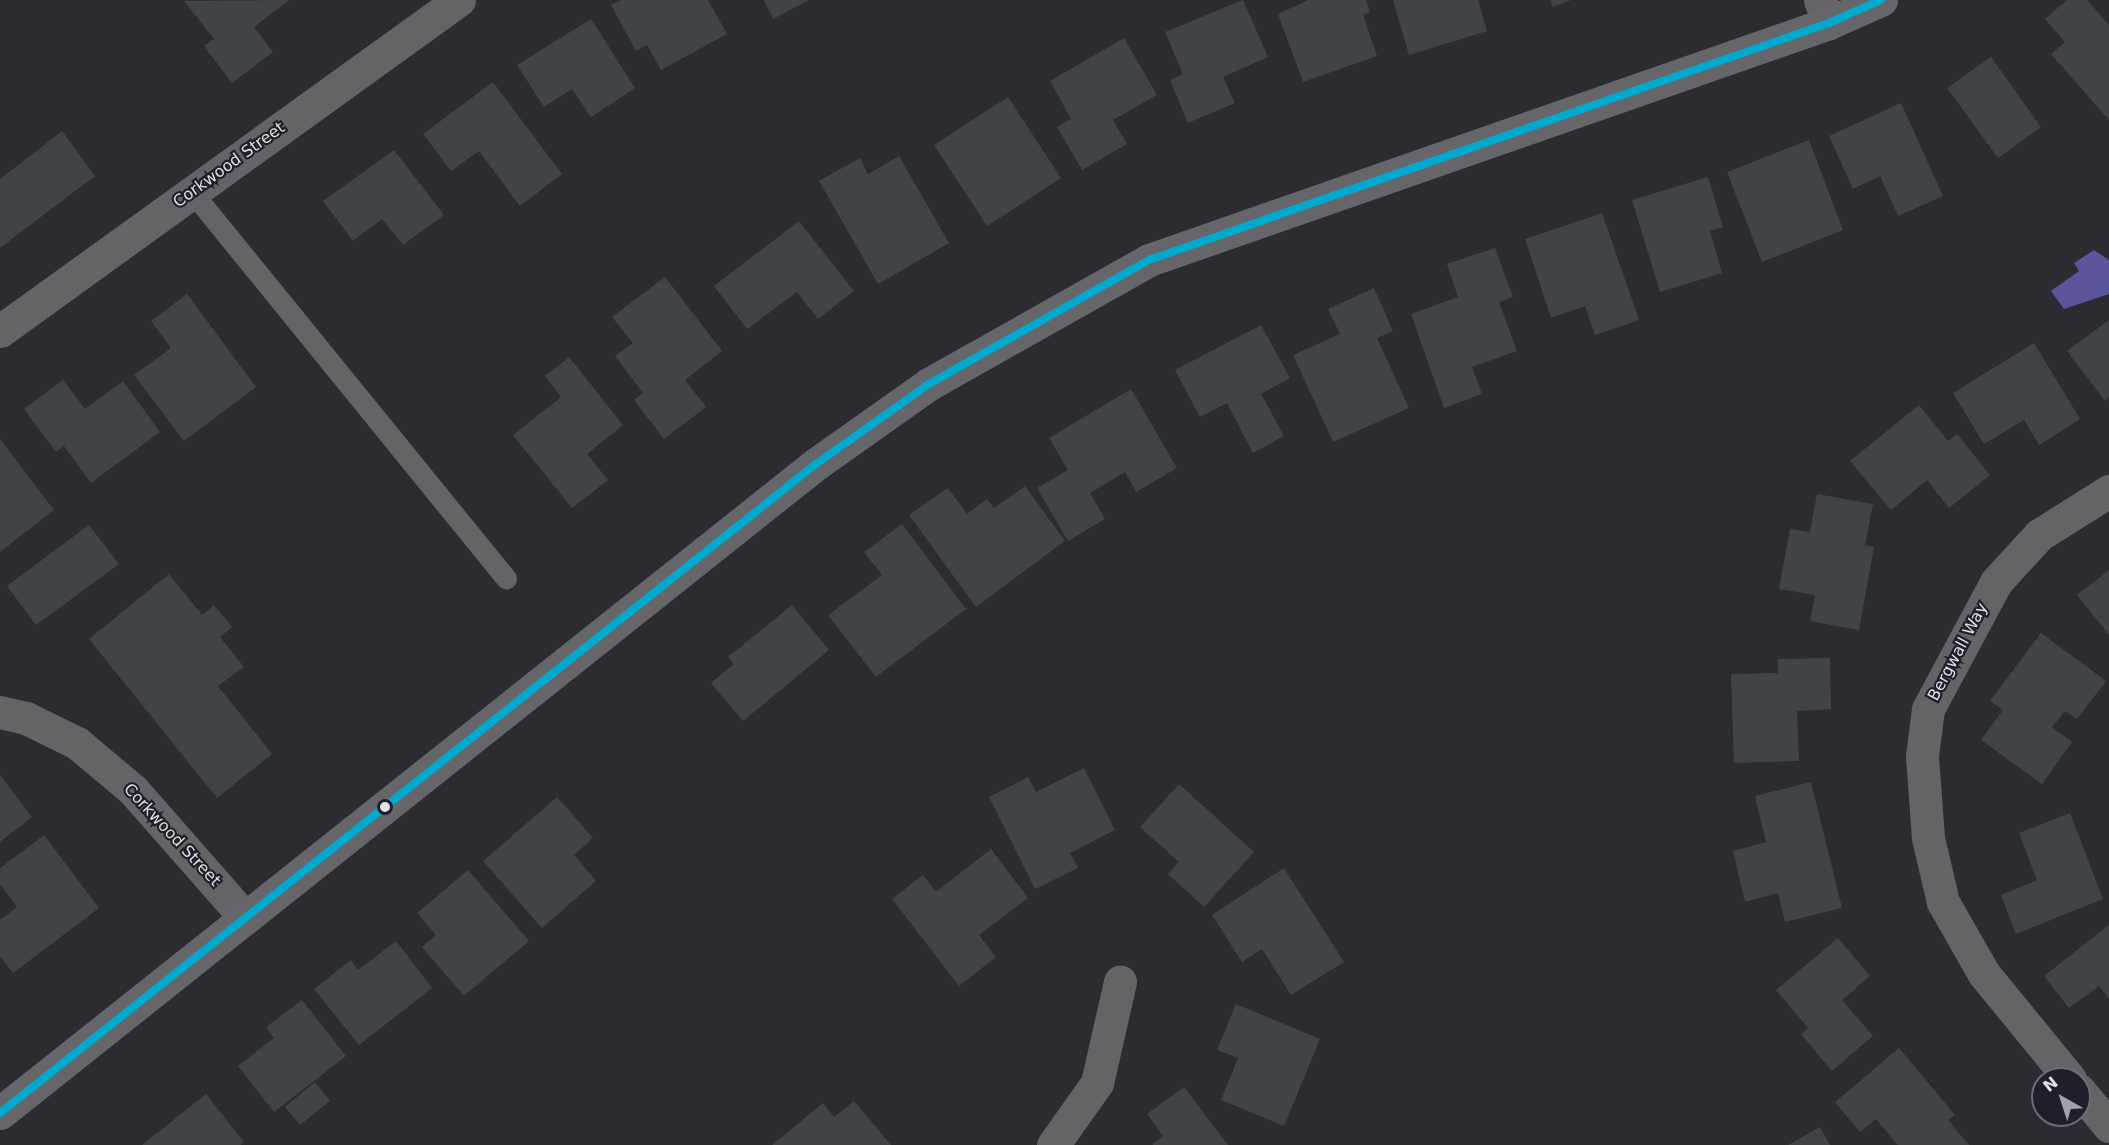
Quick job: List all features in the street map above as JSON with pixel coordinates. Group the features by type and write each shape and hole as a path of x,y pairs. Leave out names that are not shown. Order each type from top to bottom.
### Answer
{"main road":[{"path":"0,1113 243,915 816,464 928,384 1040,319 1149,260 1825,12 1881,0"}],"street":[{"name":"Corkwood Street","path":"0,331 459,0"},
{"name":"Bergwall Way","path":"2060,1067 1984,974 1943,902 1928,838 1922,756 1928,709 1996,582 2039,535 2109,491"},
{"name":"Corkwood Street","path":"0,712 77,743 133,790 243,915"},
{"path":"1053,1145 1097,1083 1120,982"},
{"path":"2091,1104 2109,1126"}],"lane":[{"path":"192,192 506,579"}],"shaded area":[{"path":"2094,250 2109,260 2109,294 2064,309 2051,291 2079,271 2074,263"}],"building":[{"path":"289,0 254,27 273,52 232,83 204,46 214,39 184,1"},
{"path":"621,0 708,0 727,34 661,70 647,45 636,51 611,5"},
{"path":"764,0 809,0 773,19"},
{"path":"1243,0 1268,57 1223,77 1235,103 1188,123 1170,80 1183,74 1165,32"},
{"path":"1308,0 1366,0 1370,12 1363,15 1377,56 1303,82 1278,14"},
{"path":"1393,0 1478,0 1487,31 1409,55"},
{"path":"1550,0 1571,0 1553,7"},
{"path":"2067,0 2087,0 2109,25 2109,120 2051,54 2065,42 2045,19"},
{"path":"591,19 635,88 591,117 572,89 544,107 517,65"},
{"path":"1124,38 1157,95 1113,120 1127,144 1082,170 1057,127 1071,119 1050,81"},
{"path":"1991,57 2041,127 1998,158 1947,88"},
{"path":"493,82 562,174 520,206 479,151 451,171 423,134"},
{"path":"1008,97 1061,178 987,226 934,145"},
{"path":"1901,103 1943,196 1898,216 1880,176 1853,189 1829,136"},
{"path":"62,131 95,176 0,248 0,179"},
{"path":"1809,140 1843,230 1762,262 1727,172"},
{"path":"394,150 444,215 403,245 382,219 353,241 323,201"},
{"path":"899,156 949,243 878,284 819,181 860,158 868,174"},
{"path":"1708,177 1723,227 1710,231 1722,273 1660,292 1632,200"},
{"path":"1602,213 1639,320 1595,335 1585,306 1551,318 1525,239"},
{"path":"799,221 854,291 818,319 797,292 747,329 714,286"},
{"path":"1495,248 1513,297 1499,302 1517,351 1472,367 1482,394 1444,408 1411,314 1458,297 1447,264"},
{"path":"665,277 722,351 685,380 706,407 664,439 634,400 643,393 615,356 633,343 612,317"},
{"path":"1374,288 1393,331 1377,338 1409,408 1333,442 1293,355 1340,334 1328,309"},
{"path":"187,294 256,387 184,441 134,375 171,348 151,321"},
{"path":"2109,320 2109,397 2105,401 2067,351"},
{"path":"1261,325 1290,378 1261,394 1284,436 1253,453 1227,403 1200,417 1175,370"},
{"path":"2034,343 2080,419 2039,445 2024,420 1984,444 1953,393"},
{"path":"569,357 623,425 587,454 608,480 572,508 513,435 561,397 545,376"},
{"path":"63,380 85,409 123,381 160,432 91,483 64,446 56,452 24,409"},
{"path":"1131,389 1177,468 1136,492 1125,472 1090,493 1105,519 1068,541 1037,488 1068,470 1049,438"},
{"path":"1919,405 1948,441 1957,434 1990,475 1949,508 1927,480 1891,510 1850,461"},
{"path":"0,439 54,510 0,552"},
{"path":"1025,486 1065,541 976,607 909,515 948,488 967,514 987,499 994,508"},
{"path":"1817,494 1873,504 1865,545 1874,547 1859,630 1810,621 1815,595 1779,589 1790,529 1810,532"},
{"path":"902,524 966,609 876,677 828,615 882,575 864,552"},
{"path":"89,525 119,564 36,625 7,586"},
{"path":"2109,570 2109,635 2077,595"},
{"path":"169,574 202,615 214,605 232,627 220,637 244,667 218,686 272,754 217,798 89,639"},
{"path":"792,605 829,650 743,721 711,683 734,664 728,657"},
{"path":"2041,633 2106,681 2077,719 2065,711 2052,727 2072,742 2042,784 1981,740 2003,710 1990,701"},
{"path":"1830,658 1831,709 1797,711 1799,761 1734,763 1731,674 1778,673 1778,659"},
{"path":"1084,768 1115,830 1070,853 1078,868 1035,889 989,797 1028,777 1036,792"},
{"path":"0,775 32,817 0,842"},
{"path":"1811,782 1842,908 1785,922 1778,893 1745,902 1733,851 1766,842 1755,796"},
{"path":"1179,784 1254,852 1204,907 1168,874 1179,862 1140,827"},
{"path":"557,797 593,838 574,855 596,881 542,928 483,861"},
{"path":"2070,813 2103,899 2016,934 2001,895 2037,880 2019,833"},
{"path":"44,835 99,908 13,973 0,956 0,920 17,907 0,884 0,868"},
{"path":"991,849 1028,898 979,935 996,957 959,986 892,899 923,875 936,892"},
{"path":"1284,868 1344,962 1291,995 1262,949 1242,962 1212,915"},
{"path":"468,870 529,941 464,996 422,947 436,935 417,913"},
{"path":"2109,925 2109,999 2099,986 2069,1008 2044,976"},
{"path":"1838,938 1870,976 1842,1000 1873,1036 1832,1071 1801,1034 1808,1028 1776,990"},
{"path":"396,941 432,988 359,1045 314,989 351,960 358,970"},
{"path":"302,1000 346,1056 274,1112 238,1066 274,1038 266,1027"},
{"path":"1236,1004 1320,1039 1284,1126 1221,1100 1238,1058 1217,1050"},
{"path":"1899,1048 1955,1115 1948,1120 1969,1145 1898,1145 1876,1119 1860,1132 1835,1102"},
{"path":"315,1082 330,1101 300,1125 285,1107"},
{"path":"1184,1087 1228,1145 1152,1145 1163,1136 1147,1114"},
{"path":"206,1094 244,1142 240,1145 142,1145"},
{"path":"854,1101 891,1145 772,1145 823,1103 834,1117"},
{"path":"1820,1127 1830,1145 1788,1145"}],"transit line":[{"path":"0,1113 816,464 929,384 1149,260 1829,23 1881,0"}]}
